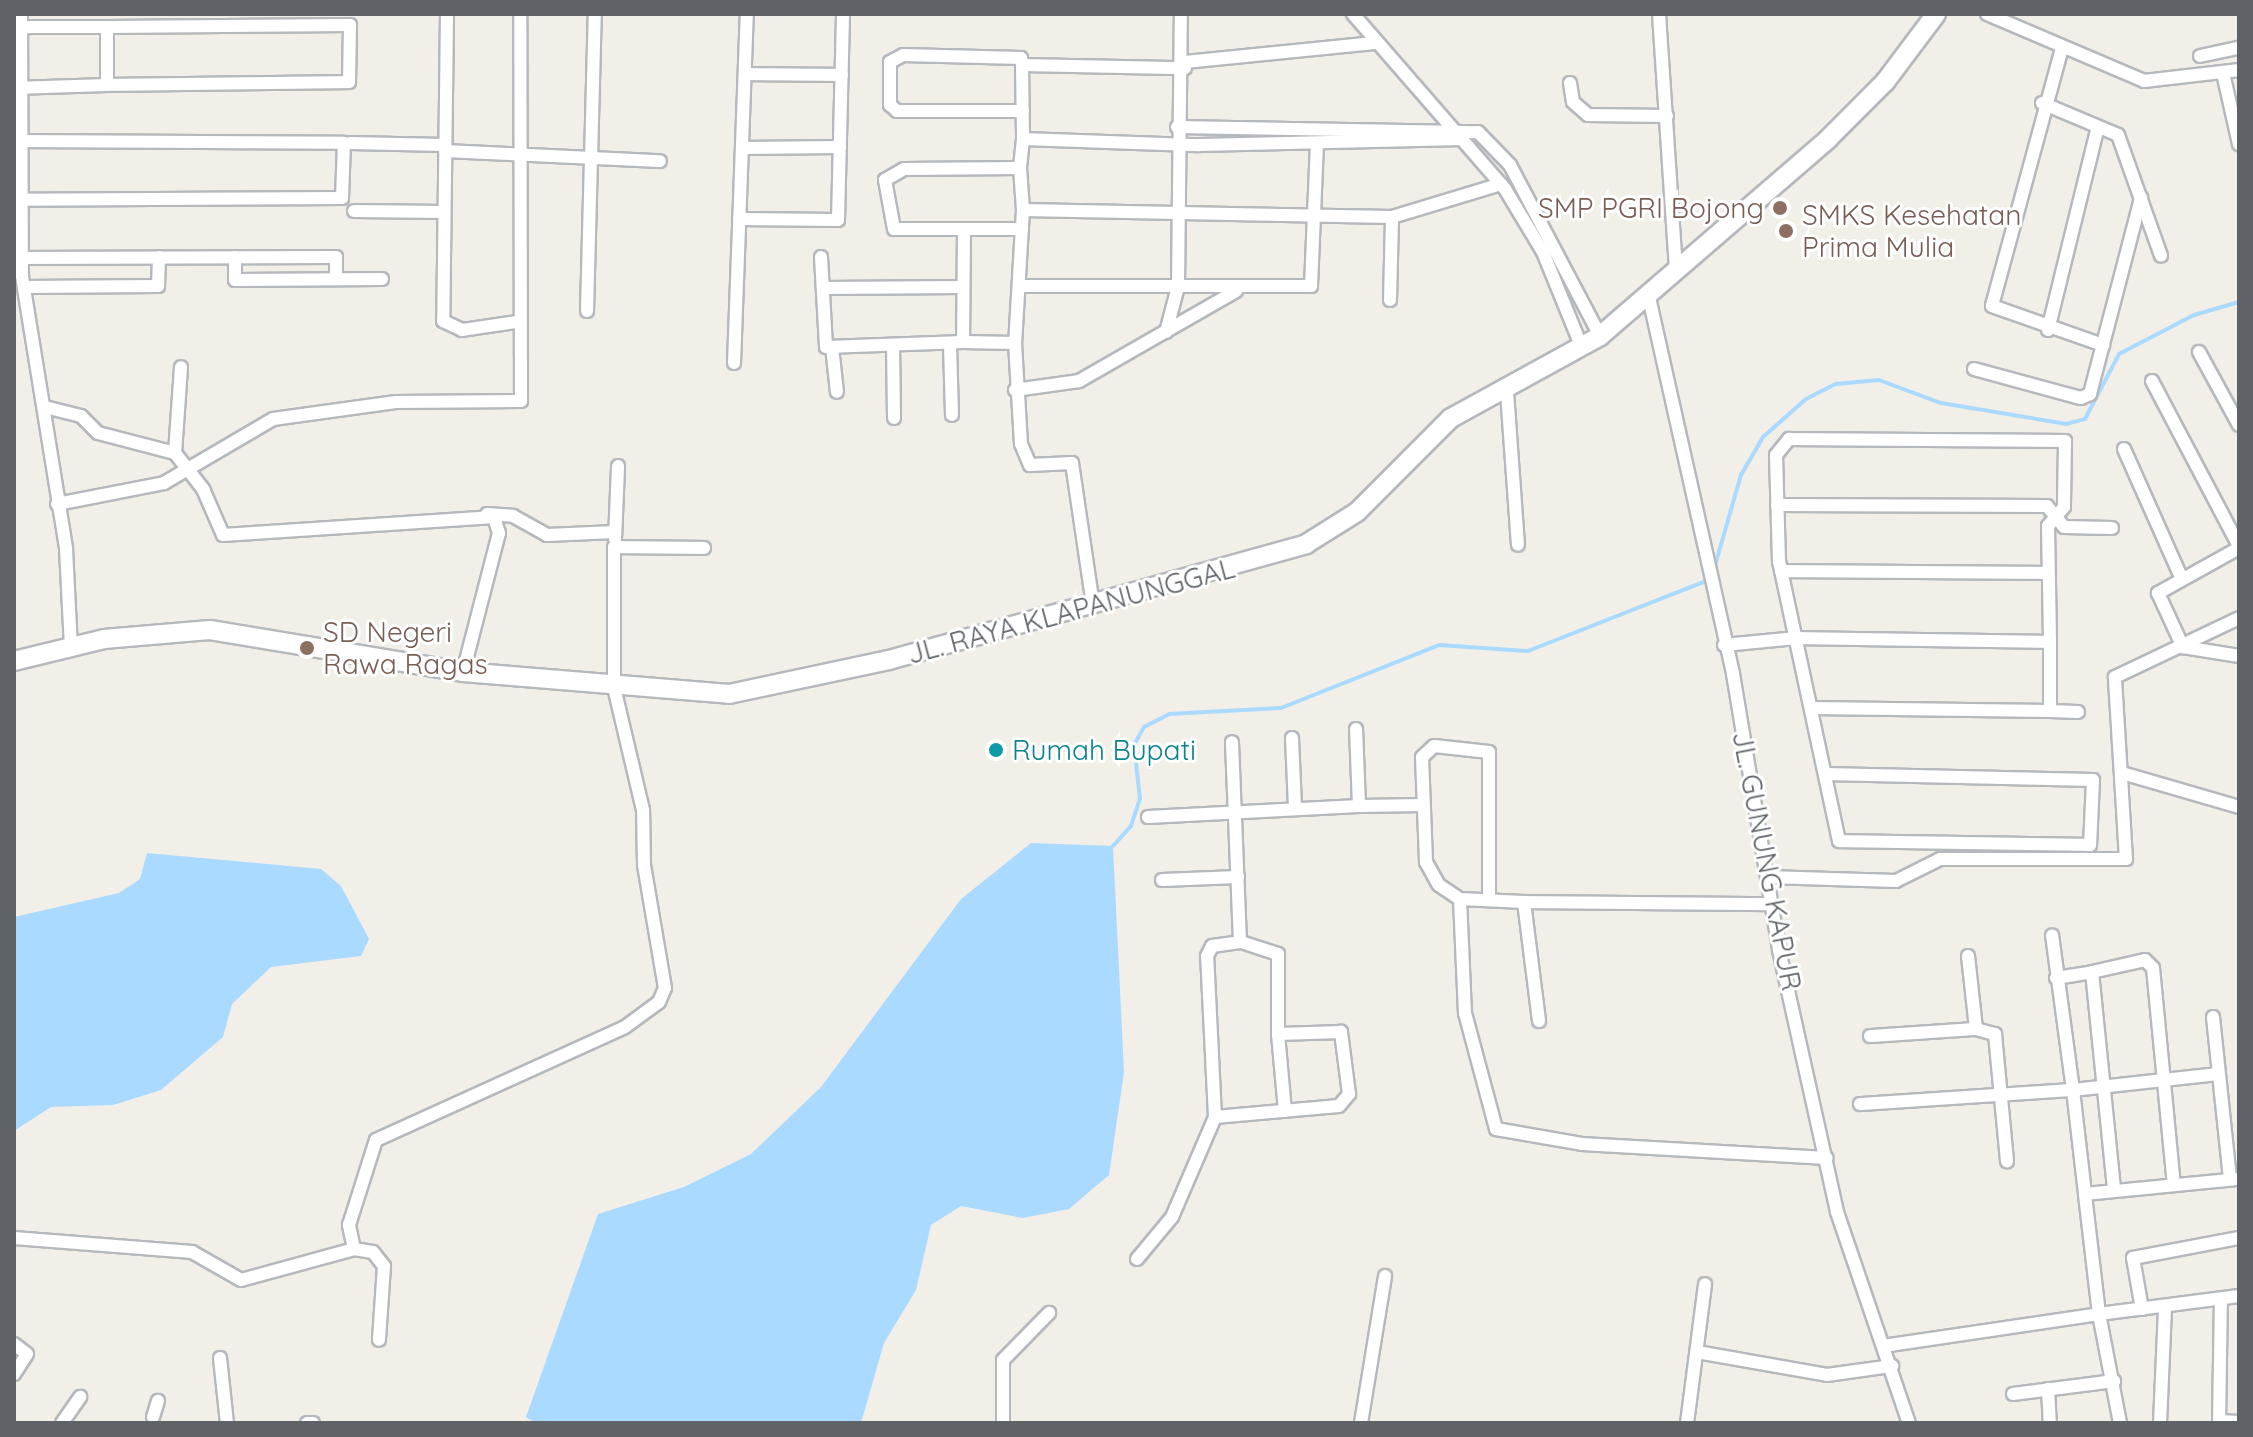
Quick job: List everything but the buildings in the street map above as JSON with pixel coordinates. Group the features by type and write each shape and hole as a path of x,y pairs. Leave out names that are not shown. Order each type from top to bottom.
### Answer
{"street":[{"path":"447,14 443,321 462,330 516,322"},
{"path":"57,504 164,483 273,419 396,402 521,401 516,322 520,14"},
{"path":"587,311 595,14"},
{"path":"734,363 747,14"},
{"path":"739,219 838,220 843,14"},
{"path":"1166,332 1178,287 1175,145 1185,65 1181,14"},
{"path":"1353,14 1501,184 1543,252 1582,348"},
{"path":"1659,14 1676,268"},
{"name":"JL. RAYA KLAPANUNGGAL","path":"14,661 138,634 210,630 463,672 702,696 790,685 1093,606 1268,556 1337,529 1442,424 1507,392 1600,336 1828,139 1885,82 1936,14"},
{"path":"1987,14 2062,48 2153,82 2239,70"},
{"path":"17,88 349,82 350,25 282,20 107,27 19,23 17,88 18,258 45,407 71,649"},
{"path":"107,27 107,85"},
{"path":"1022,65 1185,65 1377,43"},
{"path":"2062,48 2042,103 1992,306 2048,330 2103,345"},
{"path":"2200,56 2239,48"},
{"path":"1023,111 897,111 890,105 889,65 903,55 1013,54 1022,65 1023,111 1023,139 1020,168 1023,210 1015,390 1026,462 1072,463 1093,606"},
{"path":"2223,73 2239,144"},
{"path":"745,74 842,75"},
{"path":"1570,83 1576,107 1588,115 1667,116"},
{"path":"2042,103 2118,135 2161,256"},
{"path":"1177,127 1455,128 1478,132 1510,165 1600,336"},
{"path":"2048,330 2098,127"},
{"path":"1023,139 1175,145 1463,139"},
{"path":"18,141 344,143 342,198 18,200"},
{"path":"350,143 660,161"},
{"path":"1020,286 1178,287 1236,291 1311,286 1317,144"},
{"path":"742,148 840,147"},
{"path":"1020,168 887,175 891,227 964,231 1022,229"},
{"path":"1023,210 1392,217 1501,184"},
{"path":"1974,369 2085,398 2103,345 2141,198"},
{"path":"354,211 444,212"},
{"path":"1390,300 1392,217"},
{"path":"952,415 963,287 964,231"},
{"path":"24,287 158,286 159,257"},
{"path":"235,257 235,280 382,279"},
{"path":"18,258 336,257 336,279"},
{"path":"821,257 823,343 832,347 1015,343"},
{"path":"823,288 963,287"},
{"path":"1015,390 1071,384 1236,291"},
{"name":"JL. GUNUNG KAPUR","path":"1648,293 1724,645 1772,904 1827,1158 1909,1423"},
{"path":"14,323 29,323"},
{"path":"893,345 894,418"},
{"path":"832,347 837,392"},
{"path":"2199,352 2239,425"},
{"path":"175,453 181,367"},
{"path":"2152,381 2239,547 2158,593 2183,647"},
{"path":"1507,392 1518,545"},
{"path":"45,407 81,416 98,433 175,453 189,470 217,533 233,537 487,514 513,516 547,535 615,532"},
{"path":"1825,774 2093,780 2090,845 1839,841 1781,571 1776,455 1789,439 2065,441 2064,507 2048,526 2050,711"},
{"path":"2124,449 2182,579"},
{"path":"354,1249 349,1225 376,1140 625,1027 659,1002 665,988 643,810 614,687 614,547 618,466"},
{"path":"1777,505 2047,506 2064,527 2112,528"},
{"path":"463,672 499,533 487,514"},
{"path":"614,547 704,548"},
{"path":"1781,571 2048,573"},
{"path":"1767,877 1896,881 1940,859 2126,859 2115,677 2239,618"},
{"path":"1724,645 1797,638 2050,642"},
{"path":"2183,647 2239,656"},
{"path":"1812,708 2078,712"},
{"path":"1356,729 1359,806"},
{"path":"1292,738 1295,806"},
{"path":"1232,742 1240,942"},
{"path":"1489,900 1489,752 1467,745 1427,750 1423,805 1429,872 1460,899 1524,902 1772,904"},
{"path":"2122,773 2239,807"},
{"path":"1148,817 1235,814 1295,806 1423,805"},
{"path":"1162,880 1238,877"},
{"path":"1460,899 1465,1013 1496,1129 1582,1144 1827,1158"},
{"path":"1524,902 1539,1021"},
{"path":"2052,935 2099,1314 2120,1423"},
{"path":"1137,1259 1172,1217 1215,1117 1207,956 1212,946 1240,942 1278,954 1278,1034 1285,1111"},
{"path":"1968,956 1976,1029"},
{"path":"2056,978 2149,961 2174,1185"},
{"path":"2092,972 2114,1190"},
{"path":"2085,1194 2234,1178 2218,1074 2213,1017"},
{"path":"1215,1117 1339,1106 1349,1094 1339,1029 1278,1034"},
{"path":"1870,1036 1994,1030 2007,1161"},
{"path":"1860,1104 2002,1096 2218,1074"},
{"path":"14,1238 192,1252 241,1280 354,1249 373,1252 384,1266 379,1340"},
{"path":"2142,1309 2133,1258 2239,1238"},
{"path":"1361,1423 1385,1276"},
{"path":"1687,1423 1705,1284"},
{"path":"1883,1346 2239,1296"},
{"path":"2221,1300 2219,1422 2239,1422"},
{"path":"2160,1423 2165,1308"},
{"path":"1003,1423 1003,1360 1049,1313"},
{"path":"14,1344 27,1354 14,1374"},
{"path":"1697,1352 1827,1375 1892,1366"},
{"path":"220,1358 227,1423"},
{"path":"2013,1394 2114,1381"},
{"path":"2048,1389 2050,1423"},
{"path":"62,1423 80,1397"},
{"path":"152,1421 158,1401"}],"water":[{"path":"1031,843 1113,846 1124,1072 1109,1175 1069,1209 1023,1218 961,1206 931,1225 916,1290 884,1343 861,1423 535,1423 526,1417 598,1214 684,1187 751,1154 821,1087 961,899"},
{"path":"147,853 321,869 341,886 369,939 361,956 271,967 232,1004 223,1037 161,1090 113,1105 51,1107 14,1131 14,917 119,893 140,879"}],"waterway":[{"path":"1714,569 1741,475 1763,437 1806,399 1836,384 1879,380 1941,403 2066,424 2085,419 2119,354 2194,315 2239,302"},
{"path":"1113,846 1131,826 1140,799 1134,745 1144,727 1169,714 1281,708 1439,645 1528,651 1708,580"}],"place":[{"name":"SMP PGRI Bojong","path":"1780,208"},
{"name":"SMKS Kesehatan Prima Mulia","path":"1786,231"},
{"name":"SD Negeri Rawa Ragas","path":"307,648"},
{"name":"Rumah Bupati","path":"996,750"}]}
